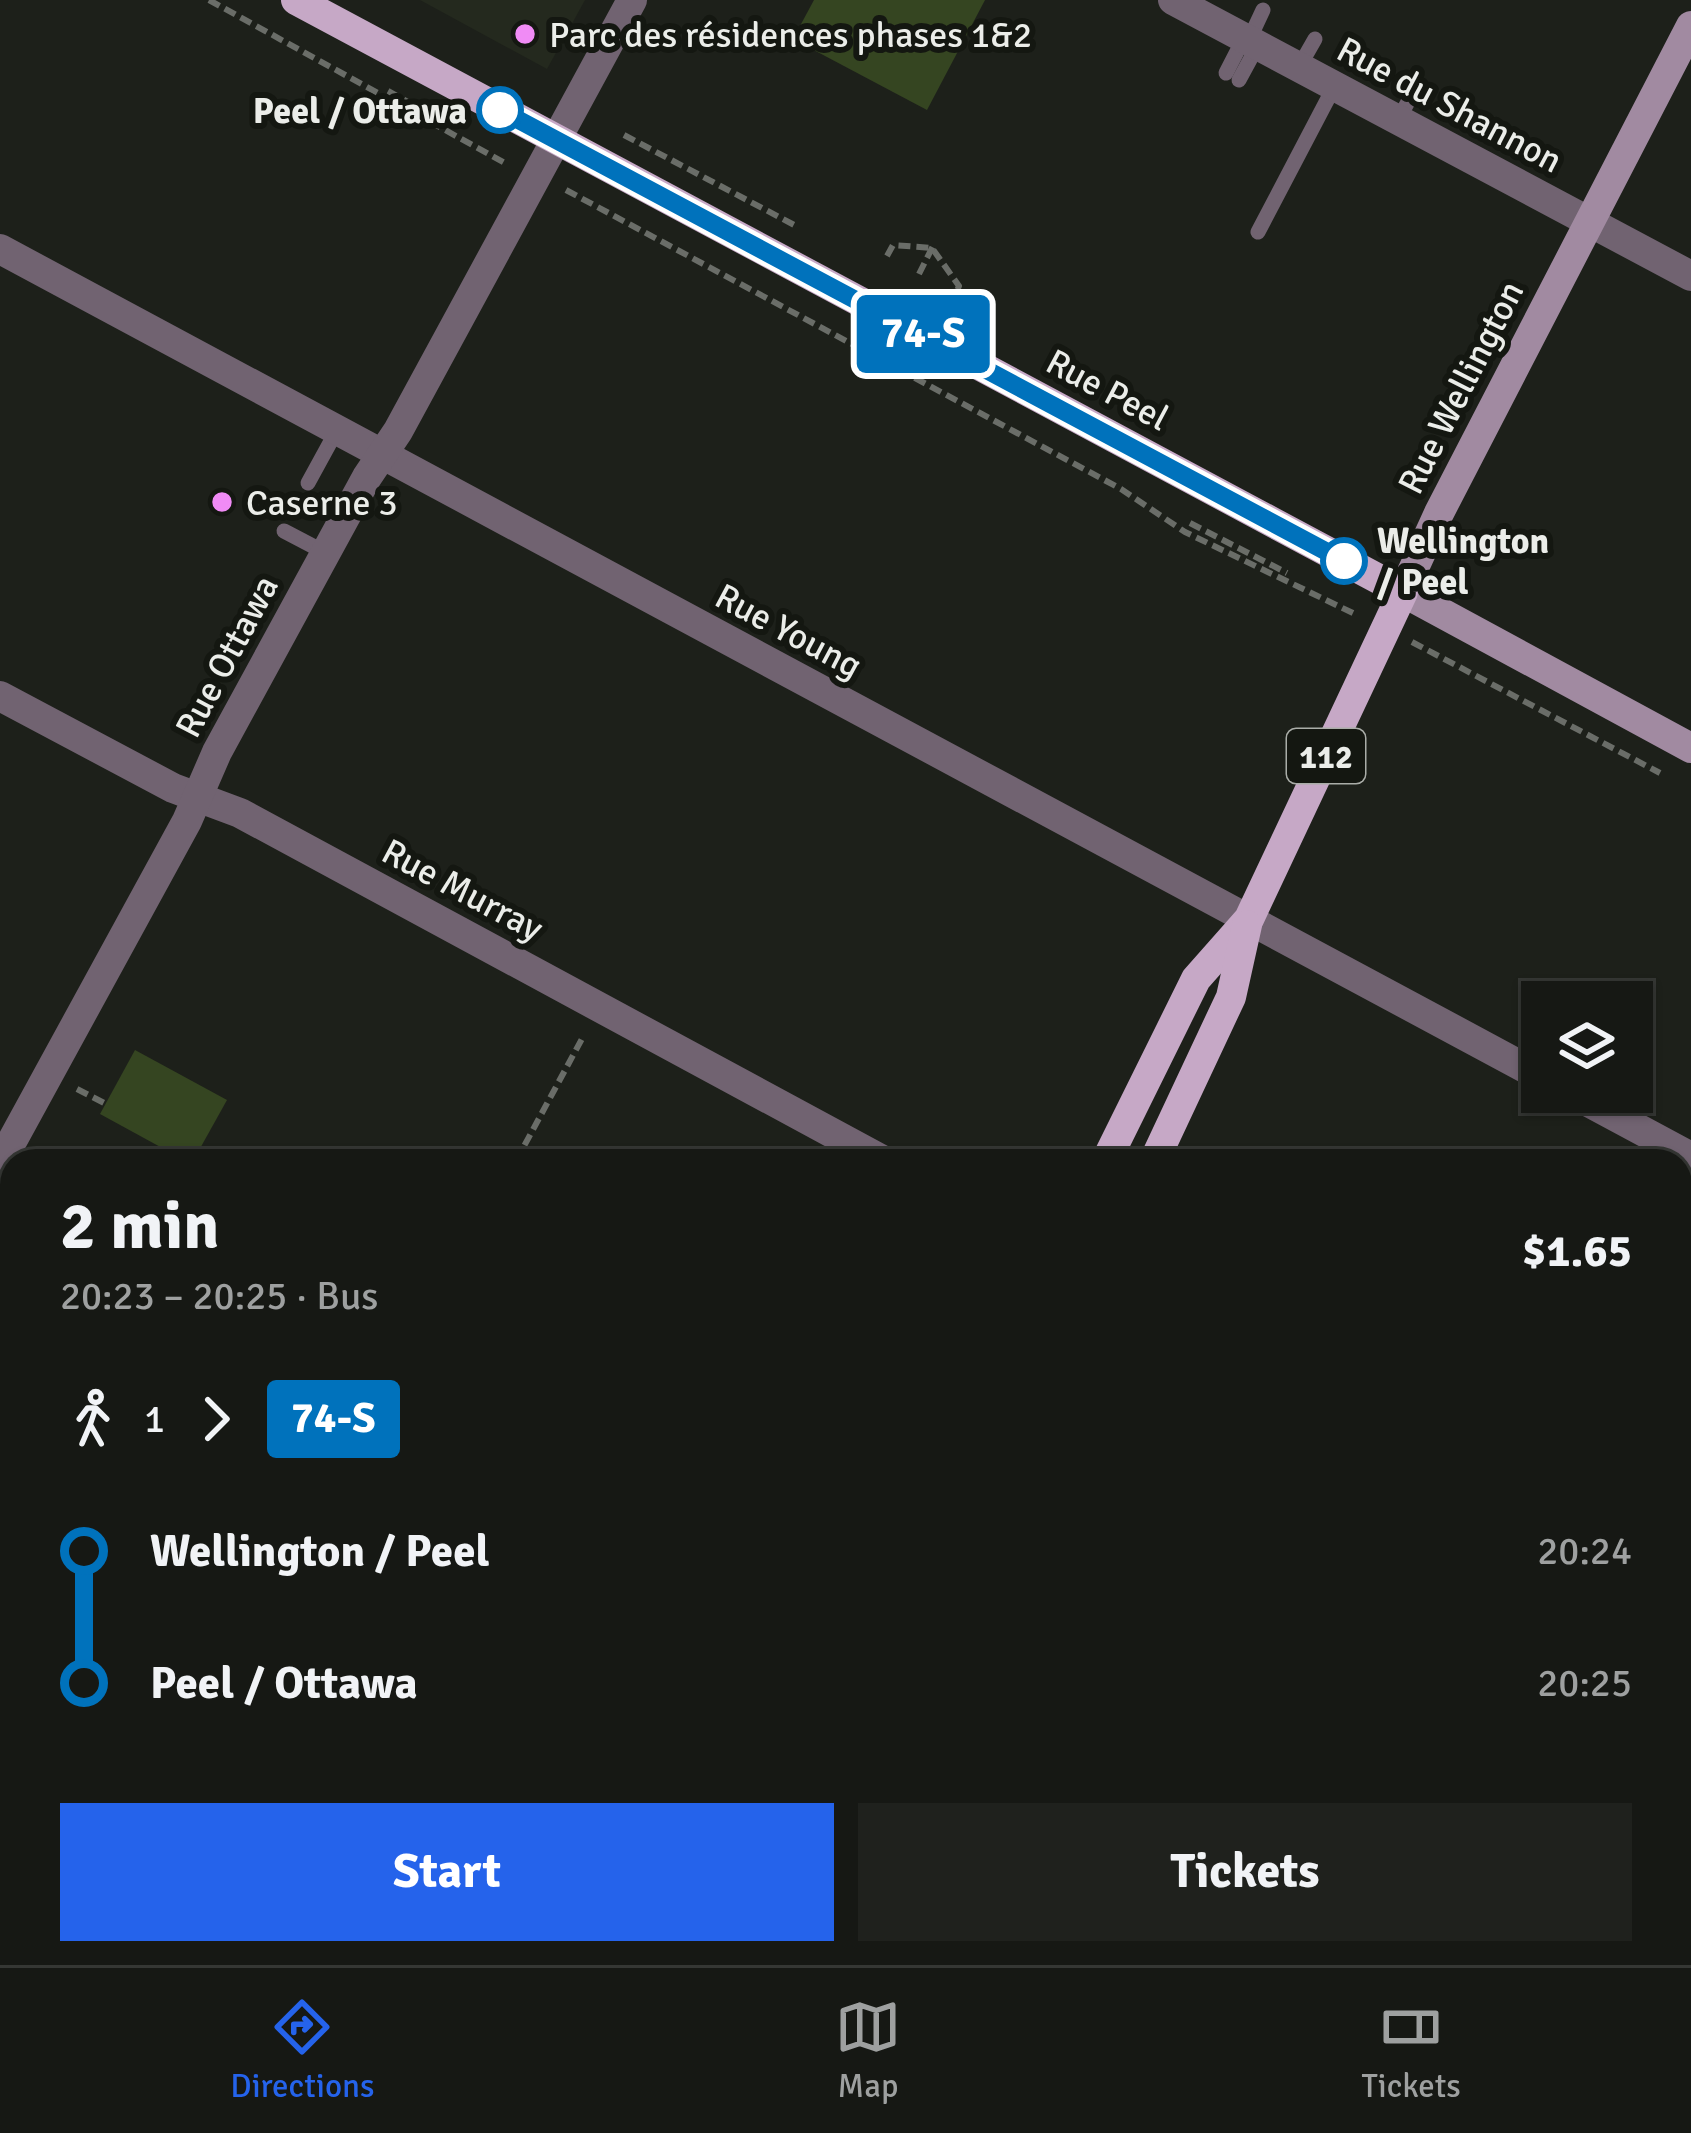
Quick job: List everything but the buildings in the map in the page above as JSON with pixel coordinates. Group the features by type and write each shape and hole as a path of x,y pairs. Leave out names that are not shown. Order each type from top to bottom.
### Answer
{"main road":[{"name":"Rue Peel","path":"296,0 1402,592"},
{"name":"Rue Wellington","path":"1160,1149 1231,997 1249,919 1402,592"},
{"name":"Rue Wellington","path":"1112,1149 1196,979 1249,919"}],"street":[{"name":"Rue Ottawa","path":"8,1130 196,797 632,0"},
{"name":"Rue du Shannon","path":"1174,0 1691,276"},
{"name":"Rue Wellington","path":"1402,592 1691,26"},
{"name":"Rue Young","path":"0,249 1521,1066"},
{"name":"Rue Peel","path":"1402,592 1691,748"},
{"name":"Rue Murray","path":"0,696 149,776 240,813 862,1149"},
{"path":"1609,1113 1676,1149"}],"lane":[{"path":"1232,76 1263,10"},
{"path":"1299,67 1315,38"},
{"path":"1258,232 1334,87"},
{"path":"1398,120 1414,91"},
{"path":"308,483 337,430"},
{"path":"284,531 326,553"}],"path":[{"path":"209,0 479,150"},
{"path":"639,140 724,186"},
{"path":"586,201 1121,489 1185,532 1316,594"},
{"path":"886,256 893,245 934,245"},
{"path":"919,274 934,245"},
{"path":"934,245 959,286 956,293"},
{"path":"1190,523 1287,573"},
{"path":"1459,666 1671,778"},
{"path":"522,1149 584,1035"},
{"path":"65,1082 106,1104"}],"shaded area":[{"name":"Parc des résidences phases 1&2","path":"420,0 585,0 547,69"}],"green space":[{"path":"814,0 985,0 927,110 793,39"},
{"path":"135,1050 227,1100 200,1149 164,1149 100,1114"}],"bus line":[{"name":"74-S","path":"500,110 1344,561"}],"place":[{"name":"Parc des résidences phases 1&2","path":"525,34"},
{"name":"Peel / Ottawa","path":"500,110"},
{"name":"Caserne 3","path":"222,502"},
{"name":"Wellington / Peel","path":"1344,561"}]}
